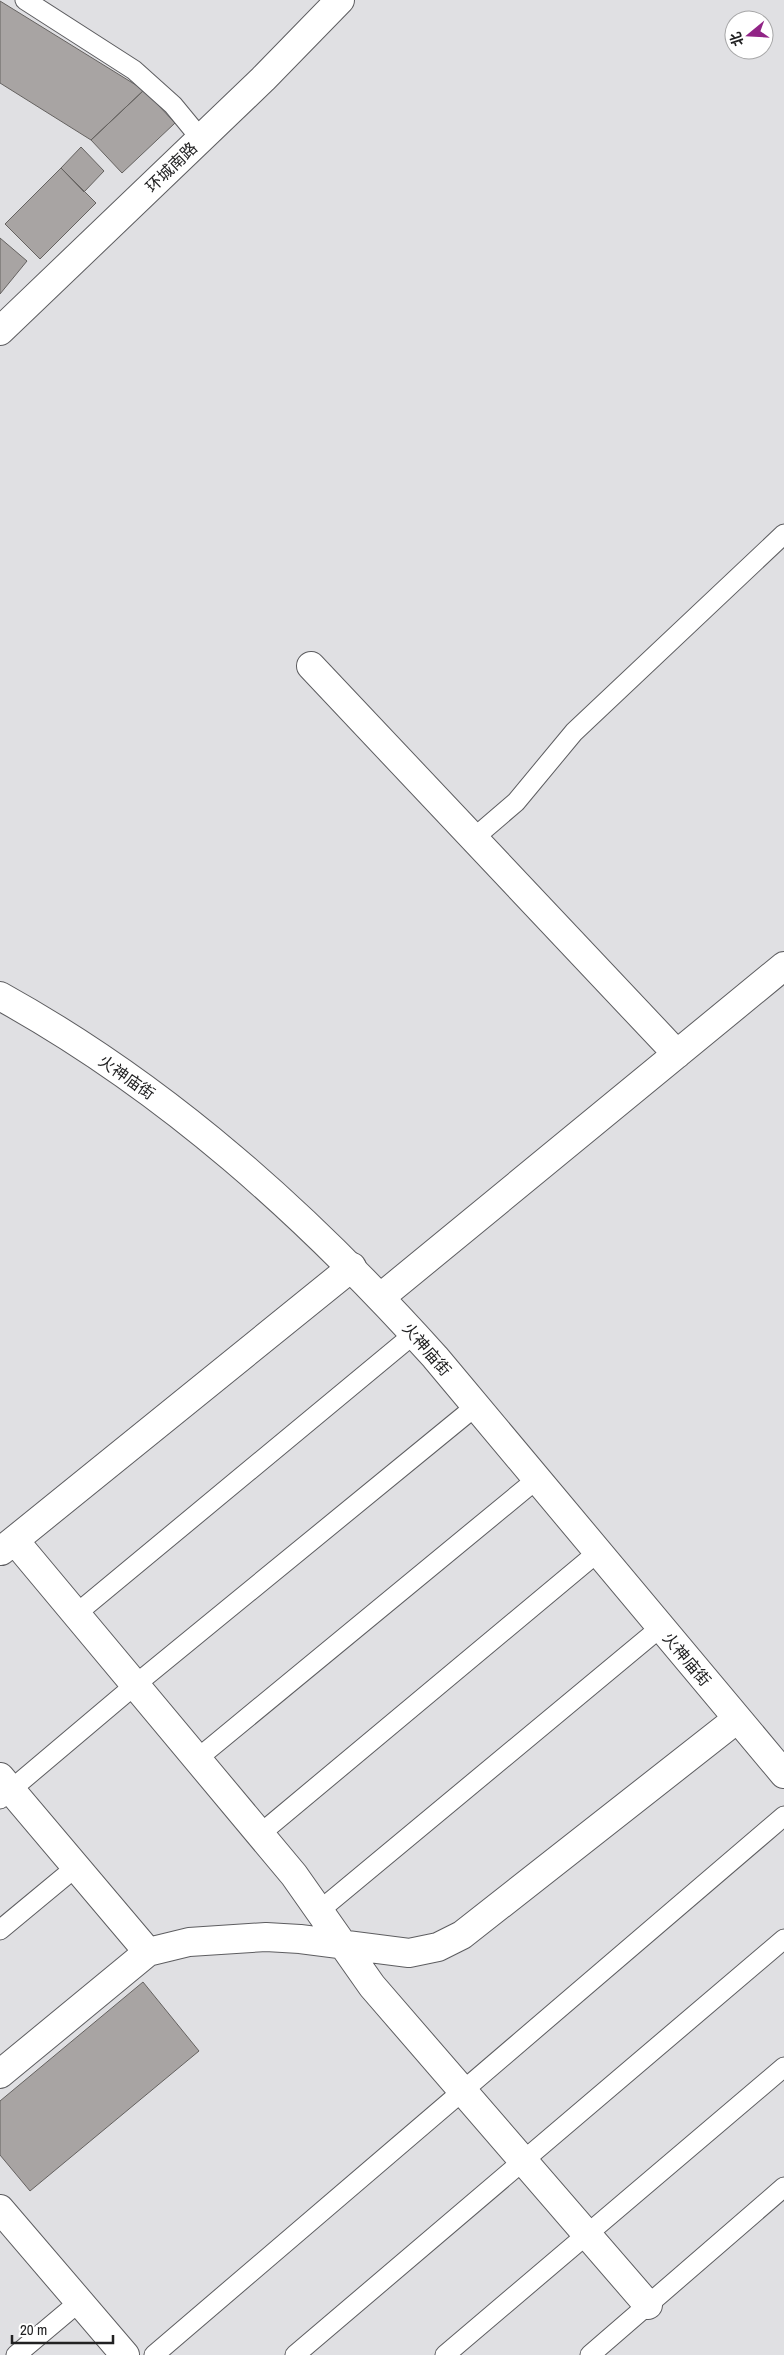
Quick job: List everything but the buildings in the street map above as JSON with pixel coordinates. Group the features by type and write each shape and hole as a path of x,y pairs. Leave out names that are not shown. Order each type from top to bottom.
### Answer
{"street":[{"name":"环城南路","path":"0,331 263,79 340,0"},
{"path":"311,666 677,1054"},
{"path":"381,1297 784,966"},
{"name":"火神庙街","path":"0,996 40,1018 140,1085 204,1134 266,1185 352,1267 381,1297 476,1406 784,1774"},
{"path":"352,1267 7,1546 76,1614 294,1875 372,1986 648,2304"},
{"path":"0,2074 148,1952 190,1942 232,1938 300,1939 409,1953 438,1947 462,1935 737,1719"},
{"path":"4,1789 76,1867 148,1952"},
{"path":"0,2209 125,2355"}],"lane":[{"path":"25,0 134,70 173,105 200,139"},
{"path":"474,838 516,802 574,732 784,534"},
{"path":"76,1614 414,1334"},
{"path":"4,1789 135,1685 476,1406"},
{"path":"197,1759 537,1479"},
{"path":"260,1834 598,1552"},
{"path":"319,1911 661,1627"},
{"path":"154,2355 784,1816"},
{"path":"0,1930 76,1867"},
{"path":"295,2355 784,1940"},
{"path":"445,2355 784,2067"},
{"path":"590,2355 784,2187"},
{"path":"16,2355 79,2302"}]}
